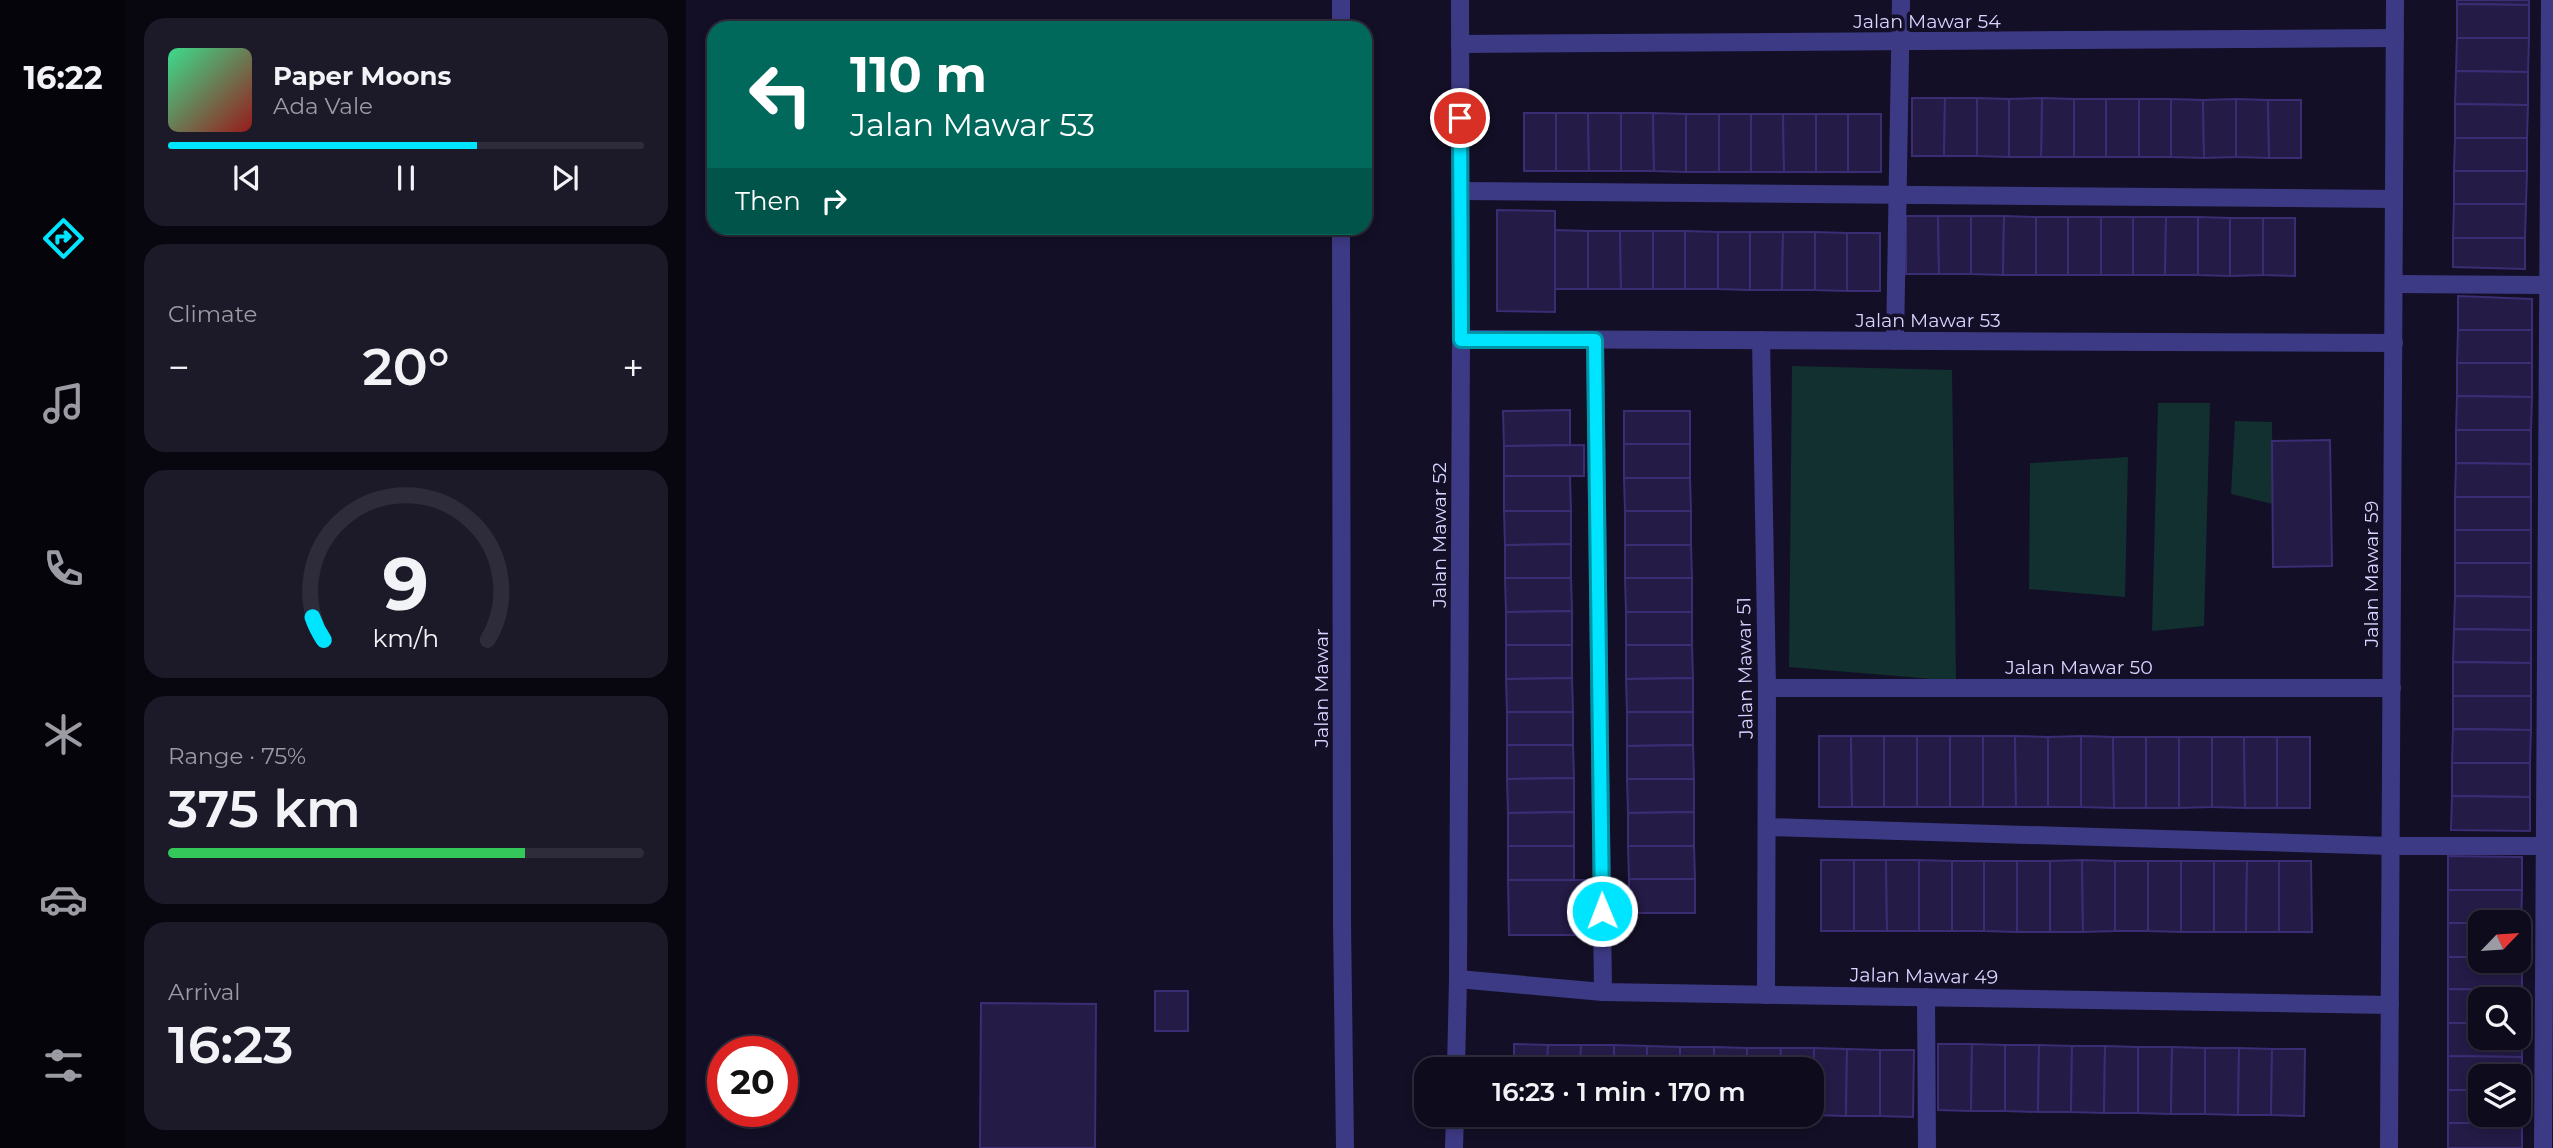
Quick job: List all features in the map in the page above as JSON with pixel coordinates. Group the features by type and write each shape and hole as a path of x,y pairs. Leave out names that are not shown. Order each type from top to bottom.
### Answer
{"street":[{"path":"1341,0 1341,21"},
{"name":"Jalan Mawar 52","path":"1456,1057 1461,340 1460,0"},
{"path":"1895,341 1901,0"},
{"name":"Jalan Mawar 59","path":"2389,1148 2395,0"},
{"path":"2543,1148 2549,846 2550,0"},
{"name":"Jalan Mawar 54","path":"1460,44 2395,38"},
{"path":"1461,191 2394,199"},
{"name":"Jalan Mawar","path":"1342,235 1342,909 1345,1148"},
{"path":"2394,285 2551,285"},
{"name":"Jalan Mawar 53","path":"1461,340 2394,343"},
{"path":"1595,340 1603,992"},
{"name":"Jalan Mawar 51","path":"1760,340 1767,688 1766,995"},
{"name":"Jalan Mawar 50","path":"1767,688 2392,688"},
{"path":"1767,827 2391,846 2549,846"},
{"name":"Jalan Mawar 49","path":"1458,979 1603,992 2390,1005"},
{"path":"1926,997 1927,1148"},
{"path":"1454,1148 1455,1127"}],"green space":[{"path":"1792,366 1952,370 1956,681 1789,667"},
{"path":"2158,403 2210,403 2204,626 2152,631"},
{"path":"2235,421 2272,422 2273,504 2231,494"},
{"path":"2128,457 2125,597 2029,589 2030,463"}],"building":[{"path":"2457,0 2529,0 2529,5 2457,4"},
{"path":"2457,4 2529,5 2529,38 2457,38"},
{"path":"2457,38 2529,38 2528,72 2456,71"},
{"path":"2456,71 2528,72 2528,105 2455,104"},
{"path":"1912,98 1945,98 1944,156 1912,156"},
{"path":"1945,98 1977,98 1977,156 1944,156"},
{"path":"1977,98 2009,99 2009,157 1977,156"},
{"path":"2042,98 2074,99 2074,157 2041,157"},
{"path":"2042,98 2041,157 2009,157 2009,99"},
{"path":"2074,99 2106,99 2106,157 2074,157"},
{"path":"2106,99 2139,99 2139,157 2106,157"},
{"path":"2139,99 2171,99 2171,157 2139,157"},
{"path":"2171,99 2203,100 2204,158 2171,157"},
{"path":"2236,99 2268,100 2269,158 2236,157"},
{"path":"2236,99 2236,157 2204,158 2203,100"},
{"path":"2268,100 2301,100 2301,158 2269,158"},
{"path":"2455,104 2528,105 2527,138 2455,138"},
{"path":"1524,113 1556,113 1556,171 1524,171"},
{"path":"1556,113 1588,113 1589,171 1556,171"},
{"path":"1588,113 1621,113 1621,171 1589,171"},
{"path":"1621,113 1653,113 1654,171 1621,171"},
{"path":"1653,113 1686,114 1686,172 1654,171"},
{"path":"1686,114 1719,114 1719,172 1686,172"},
{"path":"1719,114 1751,114 1751,172 1719,172"},
{"path":"1751,114 1783,114 1784,172 1751,172"},
{"path":"1783,114 1816,114 1816,172 1784,172"},
{"path":"1816,114 1848,114 1848,172 1816,172"},
{"path":"1848,114 1881,114 1881,172 1848,172"},
{"path":"2455,138 2527,138 2527,171 2454,171"},
{"path":"2454,171 2527,171 2526,204 2454,204"},
{"path":"2454,204 2526,204 2525,238 2453,238"},
{"path":"1497,210 1555,211 1555,312 1497,311"},
{"path":"1906,216 1938,216 1939,274 1906,274"},
{"path":"1938,216 1971,216 1971,274 1939,274"},
{"path":"1971,216 2004,216 2003,275 1971,274"},
{"path":"2004,216 2036,217 2036,275 2003,275"},
{"path":"2036,217 2068,217 2068,275 2036,275"},
{"path":"2068,217 2101,217 2101,275 2068,275"},
{"path":"2101,217 2133,217 2133,275 2101,275"},
{"path":"2133,217 2166,217 2165,275 2133,275"},
{"path":"2166,217 2198,217 2198,275 2165,275"},
{"path":"2198,217 2230,218 2230,276 2198,275"},
{"path":"2230,218 2263,218 2263,275 2230,276"},
{"path":"2263,218 2295,218 2295,276 2263,275"},
{"path":"1555,230 1588,231 1588,289 1555,289"},
{"path":"1588,231 1620,231 1621,289 1588,289"},
{"path":"1620,231 1653,231 1653,289 1621,289"},
{"path":"1653,231 1685,231 1685,289 1653,289"},
{"path":"1685,231 1718,232 1718,289 1685,289"},
{"path":"1718,232 1750,232 1750,290 1718,289"},
{"path":"1750,232 1783,232 1782,290 1750,290"},
{"path":"1783,232 1815,232 1815,290 1782,290"},
{"path":"1815,232 1847,233 1847,291 1815,290"},
{"path":"1847,233 1880,233 1880,291 1847,291"},
{"path":"2453,238 2525,238 2525,269 2453,267"},
{"path":"2458,296 2532,299 2532,330 2458,330"},
{"path":"2458,330 2532,330 2532,363 2457,363"},
{"path":"2457,363 2532,363 2532,397 2457,396"},
{"path":"2457,396 2532,397 2531,430 2456,430"},
{"path":"1570,410 1570,445 1504,446 1503,411"},
{"path":"1624,411 1690,411 1690,444 1624,444"},
{"path":"2456,430 2531,430 2531,464 2456,463"},
{"path":"2330,440 2332,566 2273,567 2272,441"},
{"path":"1624,444 1690,444 1690,478 1624,478"},
{"path":"1584,445 1584,476 1504,476 1504,446"},
{"path":"2456,463 2531,464 2531,497 2455,497"},
{"path":"1504,476 1570,476 1571,511 1504,511"},
{"path":"1624,478 1690,478 1691,511 1625,511"},
{"path":"2455,497 2531,497 2531,530 2455,530"},
{"path":"1504,511 1571,511 1571,544 1505,545"},
{"path":"1625,511 1691,511 1691,545 1625,545"},
{"path":"2455,530 2531,530 2531,563 2455,563"},
{"path":"1571,544 1571,578 1505,578 1505,545"},
{"path":"1625,545 1691,545 1692,578 1625,578"},
{"path":"2455,563 2531,563 2531,597 2455,596"},
{"path":"1505,578 1571,578 1572,611 1506,612"},
{"path":"1625,578 1692,578 1692,612 1626,612"},
{"path":"2455,596 2531,597 2531,630 2454,629"},
{"path":"1572,611 1572,645 1506,645 1506,612"},
{"path":"1626,612 1692,612 1692,645 1626,645"},
{"path":"2454,629 2531,630 2531,663 2453,662"},
{"path":"1506,645 1572,645 1572,678 1506,679"},
{"path":"1626,645 1692,645 1693,678 1626,679"},
{"path":"2453,662 2531,663 2531,696 2453,696"},
{"path":"1572,678 1573,712 1507,712 1506,679"},
{"path":"1693,678 1693,712 1627,712 1626,679"},
{"path":"2453,696 2531,696 2531,730 2453,729"},
{"path":"1507,712 1573,712 1573,745 1507,745"},
{"path":"1627,712 1693,712 1693,745 1627,746"},
{"path":"2453,729 2531,730 2530,763 2452,763"},
{"path":"1819,736 1851,736 1852,807 1819,807"},
{"path":"1851,736 1884,736 1884,807 1852,807"},
{"path":"1884,736 1917,736 1917,807 1884,807"},
{"path":"1917,736 1950,736 1950,807 1917,807"},
{"path":"1950,736 1983,736 1983,807 1950,807"},
{"path":"1983,736 2015,736 2016,807 1983,807"},
{"path":"2015,736 2048,737 2048,807 2016,807"},
{"path":"2081,736 2113,737 2114,808 2081,807"},
{"path":"2081,736 2081,807 2048,807 2048,737"},
{"path":"2113,737 2146,737 2146,808 2114,808"},
{"path":"2146,737 2179,737 2179,808 2146,808"},
{"path":"2179,737 2212,737 2212,807 2179,808"},
{"path":"2212,737 2244,737 2245,808 2212,807"},
{"path":"2244,737 2277,737 2277,808 2245,808"},
{"path":"2277,737 2310,737 2310,808 2277,808"},
{"path":"1507,745 1573,745 1574,778 1507,779"},
{"path":"1693,745 1694,779 1627,779 1627,746"},
{"path":"2452,763 2530,763 2530,797 2452,796"},
{"path":"1574,778 1574,812 1508,813 1507,779"},
{"path":"1627,779 1694,779 1694,812 1628,813"},
{"path":"2452,796 2530,797 2530,831 2451,830"},
{"path":"1574,812 1574,846 1508,846 1508,813"},
{"path":"1694,812 1694,846 1628,846 1628,813"},
{"path":"1508,846 1574,846 1574,880 1508,880"},
{"path":"1628,846 1694,846 1695,879 1629,879"},
{"path":"2448,856 2522,857 2522,890 2448,890"},
{"path":"1821,860 1854,860 1854,931 1821,931"},
{"path":"1854,860 1886,860 1887,931 1854,931"},
{"path":"1886,860 1919,860 1919,931 1887,931"},
{"path":"1919,860 1952,861 1952,931 1919,931"},
{"path":"2082,860 2083,932 2050,932 2050,861"},
{"path":"2082,860 2115,861 2115,931 2083,932"},
{"path":"1952,861 1984,861 1984,931 1952,931"},
{"path":"1984,861 2017,861 2017,932 1984,931"},
{"path":"2017,861 2050,861 2050,932 2017,932"},
{"path":"2115,861 2148,861 2148,931 2115,931"},
{"path":"2148,861 2181,861 2181,932 2148,931"},
{"path":"2181,861 2214,861 2214,932 2181,932"},
{"path":"2214,861 2247,861 2246,932 2214,932"},
{"path":"2247,861 2279,861 2279,932 2246,932"},
{"path":"2279,861 2311,861 2312,932 2279,932"},
{"path":"1629,879 1695,879 1695,913 1629,913"},
{"path":"1508,880 1589,880 1589,935 1509,935"},
{"path":"2448,890 2522,890 2521,910 2468,910 2468,923 2448,923"},
{"path":"2448,923 2468,923 2468,957 2448,957"},
{"path":"2448,957 2468,957 2468,973 2522,973 2522,987 2448,989"},
{"path":"2448,989 2468,989 2468,1023 2448,1023"},
{"path":"1155,991 1188,991 1188,1031 1155,1031"},
{"path":"981,1003 1096,1004 1095,1148 980,1148"},
{"path":"2448,1023 2468,1023 2468,1050 2522,1050 2522,1057 2448,1056"},
{"path":"1514,1044 1548,1045 1548,1057 1514,1057"},
{"path":"1938,1044 1972,1044 1971,1111 1938,1110"},
{"path":"1972,1044 2005,1045 2005,1111 1971,1111"},
{"path":"1548,1045 1581,1045 1580,1057 1548,1057"},
{"path":"1581,1045 1614,1045 1614,1057 1580,1057"},
{"path":"1614,1045 1647,1046 1647,1057 1614,1057"},
{"path":"2005,1045 2039,1045 2038,1112 2005,1111"},
{"path":"2039,1045 2072,1046 2071,1112 2038,1112"},
{"path":"1647,1046 1680,1047 1680,1057 1647,1057"},
{"path":"2072,1046 2105,1046 2104,1113 2071,1112"},
{"path":"2105,1046 2138,1047 2138,1113 2104,1113"},
{"path":"1680,1047 1714,1047 1714,1057 1680,1057"},
{"path":"1714,1047 1747,1048 1747,1057 1714,1057"},
{"path":"2138,1047 2172,1047 2171,1114 2138,1113"},
{"path":"2172,1047 2205,1048 2205,1114 2171,1114"},
{"path":"1747,1048 1781,1048 1781,1057 1747,1057"},
{"path":"1781,1048 1814,1048 1814,1057 1781,1057"},
{"path":"1814,1048 1847,1049 1846,1116 1824,1115 1824,1057 1814,1057"},
{"path":"2205,1048 2239,1048 2238,1115 2205,1114"},
{"path":"2239,1048 2272,1049 2271,1115 2238,1115"},
{"path":"1847,1049 1880,1050 1880,1116 1846,1116"},
{"path":"2272,1049 2305,1049 2304,1116 2271,1115"},
{"path":"1880,1050 1914,1050 1913,1117 1880,1116"},
{"path":"2448,1056 2522,1057 2522,1064 2468,1064 2468,1090 2448,1090"},
{"path":"2448,1090 2468,1090 2468,1123 2448,1123"},
{"path":"2448,1123 2468,1123 2468,1127 2522,1127 2522,1148 2448,1148"}],"route":[{"path":"1460,118 1461,340 1595,340 1602,911"}]}
